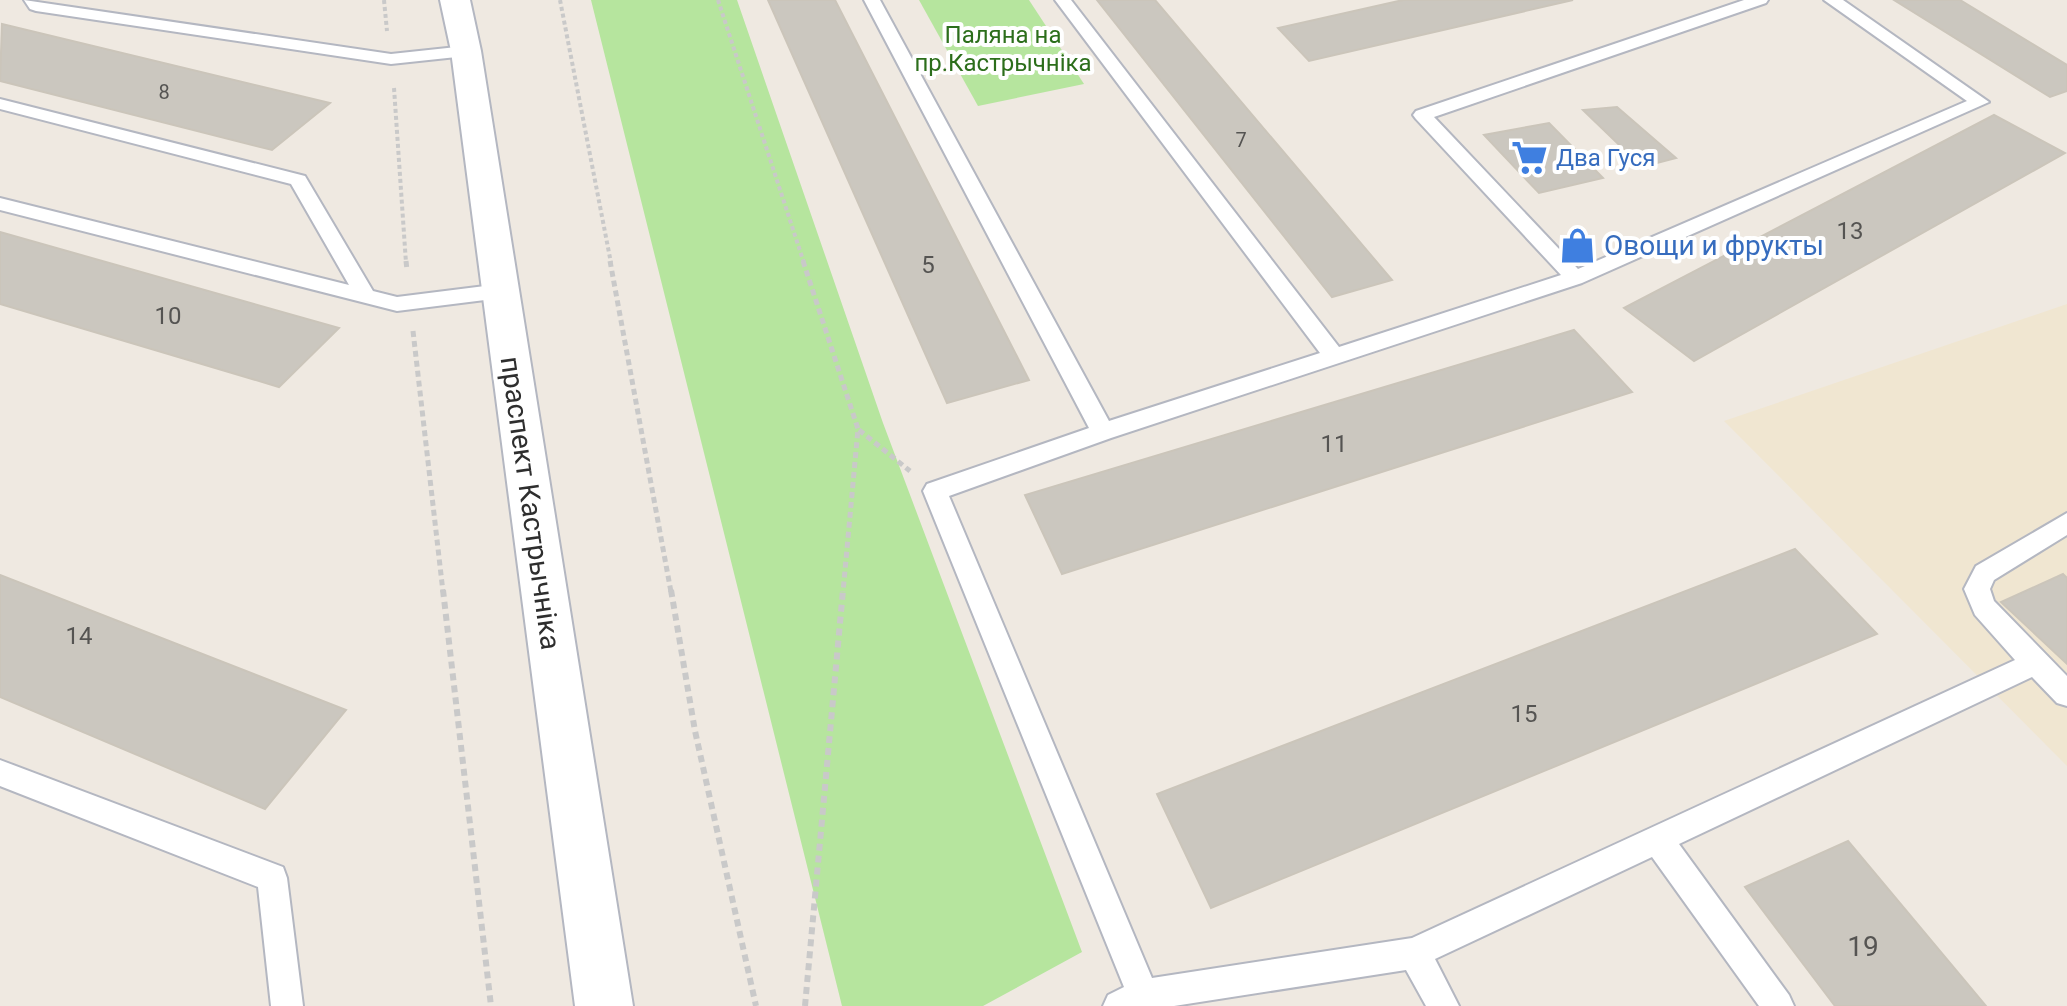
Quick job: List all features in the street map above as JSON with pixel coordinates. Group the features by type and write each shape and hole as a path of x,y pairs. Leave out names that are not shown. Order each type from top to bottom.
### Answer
{"main road":[{"name":"праспект Кастрычніка","path":"455,0 466,51 604,1006"}],"lane":[{"path":"32,0 36,6 391,59 466,51"},
{"path":"872,0 1103,432"},
{"path":"1063,0 1336,358"},
{"path":"1575,278 1422,115 1760,0"},
{"path":"1832,0 1980,102 1575,278 1103,432 935,491 1131,1000 1414,953 2035,663"},
{"path":"0,104 298,180 366,296"},
{"path":"0,204 397,304 501,291"},
{"path":"2067,523 1985,573 1977,589 1984,607 2067,694"},
{"path":"0,773 272,878 287,1006"},
{"path":"1658,840 1778,1006"},
{"path":"1414,953 1443,1006"}],"path":[{"path":"384,0 410,303 491,1006"},
{"path":"560,0 643,431 695,731 756,1006"},
{"path":"718,0 858,429 805,1006"},
{"path":"858,429 935,491"}],"shaded area":[{"path":"2067,304 2067,766 1724,421"}],"green space":[{"path":"591,0 737,0 883,423 1082,952 983,1006 842,1006"},
{"name":"Паляна на пр.Кастрычніка","path":"919,0 1029,0 1084,84 978,106"}],"building":[{"path":"768,0 835,0 1029,380 947,403"},
{"path":"1097,0 1155,0 1392,280 1332,297"},
{"path":"1403,0 1573,0 1309,61 1278,28"},
{"path":"1894,0 1960,0 2067,65 2067,91 2050,97"},
{"path":"2,24 330,103 272,150 0,81"},
{"path":"1617,107 1676,158 1642,167 1583,110"},
{"path":"1994,115 2065,153 1694,361 1624,308"},
{"path":"1549,123 1603,178 1539,193 1484,135"},
{"path":"0,232 339,328 279,387 0,304"},
{"path":"1574,330 1632,392 1062,574 1025,495"},
{"path":"1795,549 1877,634 1211,908 1157,794"},
{"path":"2063,574 2067,578 2067,664 2001,602"},
{"path":"0,575 346,710 265,809 0,697"},
{"path":"1848,841 1986,1006 1835,1006 1745,887"}],"place":[{"name":"Два Гуся","path":"1530,158"},
{"name":"Овощи и фрукты","path":"1578,245"}]}
